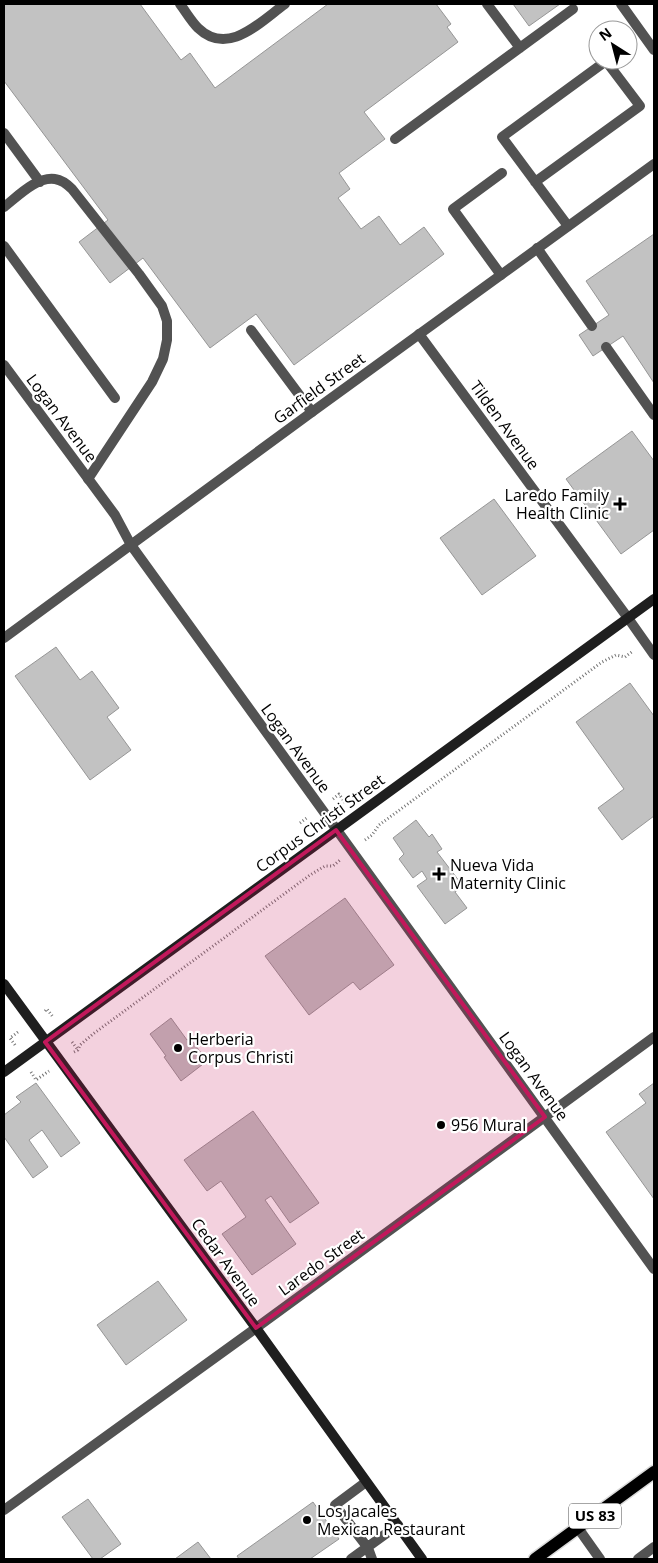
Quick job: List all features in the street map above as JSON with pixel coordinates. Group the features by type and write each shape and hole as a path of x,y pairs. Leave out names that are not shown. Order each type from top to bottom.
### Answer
{"main road":[{"name":"Corpus Christi Street","path":"4,1072 654,599"},
{"name":"Cedar Avenue","path":"4,984 256,1328 422,1559"},
{"name":"US 83","path":"535,1559 654,1472"}],"street":[{"path":"180,4 198,28 210,37 223,40 237,37 285,4"},
{"path":"266,4 272,13"},
{"path":"487,4 520,48"},
{"path":"621,4 654,50"},
{"path":"395,139 573,9"},
{"path":"535,182 640,106 606,61 502,137 535,182 568,226"},
{"path":"4,133 40,182"},
{"name":"Garfield Street","path":"4,638 654,164"},
{"path":"500,275 453,208 502,173"},
{"path":"4,207 44,180 55,179 64,182 72,189 139,274 162,306 167,321 167,340 163,359 152,382 88,479"},
{"path":"4,246 116,398"},
{"path":"537,248 592,326"},
{"path":"251,330 312,412"},
{"name":"Tilden Avenue","path":"419,334 654,655"},
{"path":"606,347 654,415"},
{"name":"Logan Avenue","path":"4,365 114,515 131,545 654,1269"},
{"name":"Laredo Street","path":"4,1510 654,1037"},
{"path":"366,1482 335,1505 368,1548 372,1559"},
{"path":"351,1559 398,1525"},
{"path":"578,1528 600,1559"},
{"path":"638,1559 654,1547"}],"path":[{"path":"372,835 379,826 602,662 616,655 625,657"},
{"path":"78,1050 80,1045 93,1034 310,875 325,866 333,866"}],"highlighted area":[{"path":"336,830 545,1117 256,1328 45,1042"}],"building":[{"path":"4,4 140,4 181,60 190,53 215,88 328,4 436,4 451,24 447,27 458,42 364,112 385,139 339,173 350,189 338,198 361,229 379,216 400,245 424,227 444,254 294,365 256,314 210,348 143,258 110,283 79,242 108,220 4,81"},
{"path":"513,4 560,4 529,26"},
{"path":"654,234 654,383 623,336 593,356 579,335 609,315 586,281"},
{"name":"Laredo Family Health Clinic","path":"632,431 654,461 654,530 621,554 566,479"},
{"path":"494,499 536,556 482,595 440,538"},
{"path":"56,647 80,680 92,671 119,708 107,717 131,750 90,780 15,676"},
{"path":"630,683 654,716 654,816 622,840 598,808 624,789 576,722"},
{"name":"Nueva Vida Maternity Clinic","path":"416,820 429,837 432,834 442,849 437,852 463,886 455,892 467,908 445,924 417,886 427,879 422,871 413,878 399,859 404,854 393,838"},
{"path":"345,898 394,965 360,990 353,982 309,1015 265,956"},
{"name":"Herberia Corpus Christi","path":"171,1018 187,1040 190,1038 207,1061 181,1081 150,1034"},
{"path":"36,1083 80,1143 61,1157 42,1130 29,1140 48,1167 33,1178 4,1137 4,1115 21,1102 16,1097"},
{"path":"654,1083 654,1199 606,1132 646,1103 639,1094"},
{"path":"253,1111 319,1203 290,1223 271,1196 265,1200 296,1244 252,1275 222,1234 246,1217 221,1181 207,1191 184,1160"},
{"path":"158,1281 187,1320 126,1365 97,1325"},
{"path":"88,1499 121,1544 100,1559 93,1559 62,1517"},
{"name":"Los Jacales Mexican Restaurant","path":"313,1502 339,1539 310,1559 239,1559 237,1556"},
{"path":"198,1542 211,1559 175,1559"}],"place":[{"name":"Laredo Family Health Clinic","path":"620,504"},
{"name":"Nueva Vida Maternity Clinic","path":"439,874"},
{"name":"Herberia Corpus Christi","path":"178,1048"},
{"name":"956 Mural","path":"441,1125"},
{"name":"Los Jacales Mexican Restaurant","path":"307,1520"}]}
